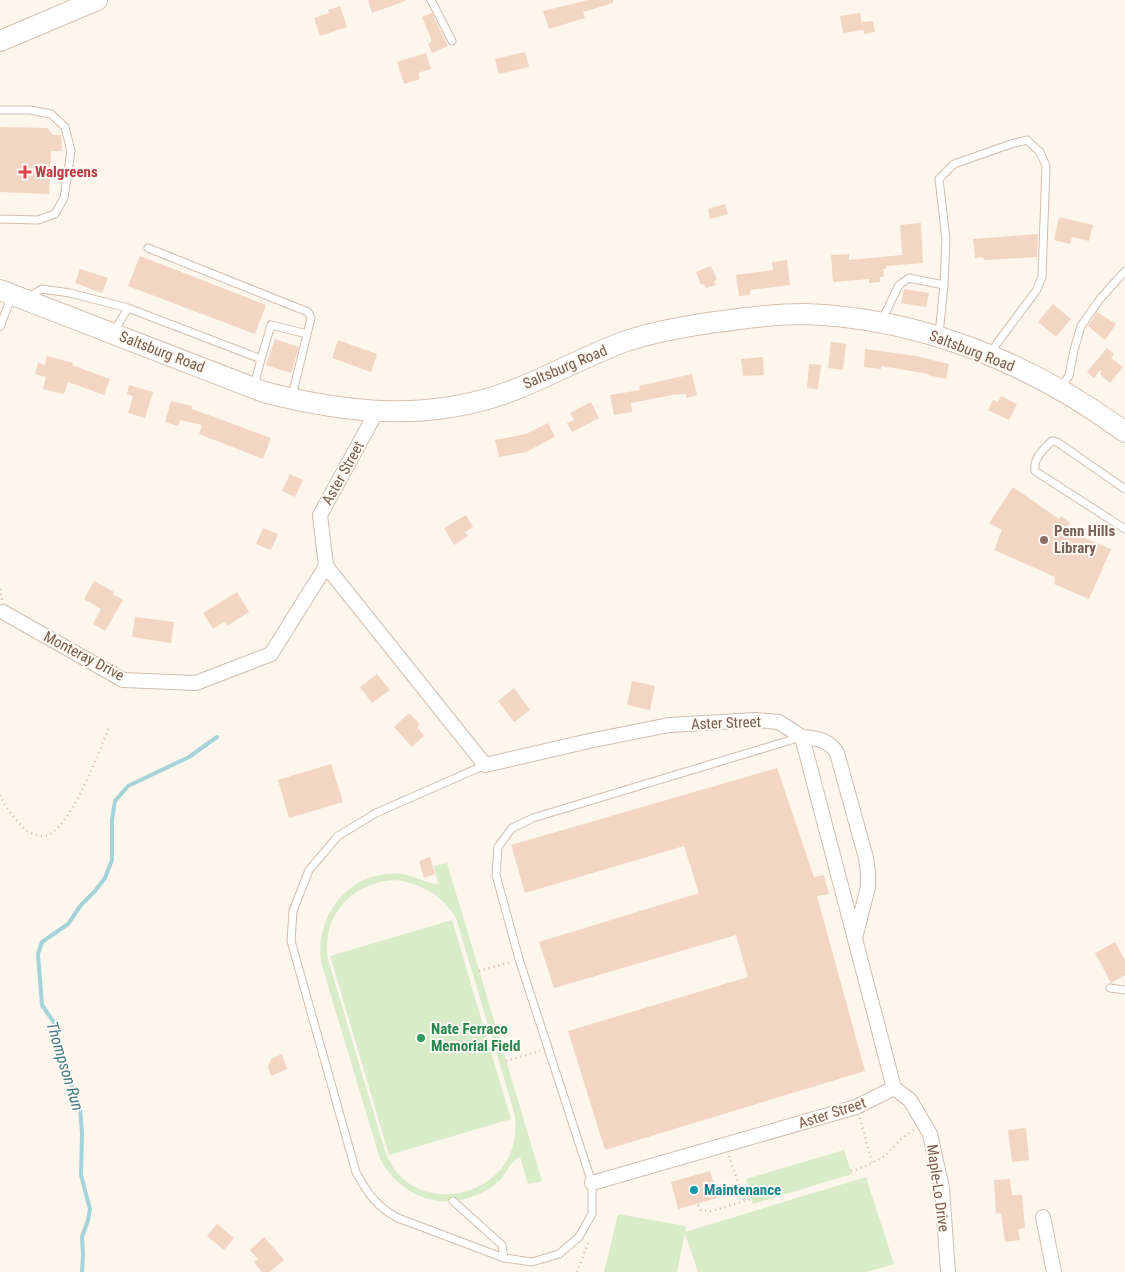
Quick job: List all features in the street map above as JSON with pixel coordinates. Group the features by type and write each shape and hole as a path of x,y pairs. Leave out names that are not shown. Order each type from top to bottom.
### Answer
{"main road":[{"path":"0,41 97,0"},
{"name":"Saltsburg Road","path":"12,295 253,388 291,399 330,406 409,412 442,409 476,402 512,390 626,342 673,329 761,316 805,314 881,322 938,337 1025,371 1102,415 1125,432"}],"street":[{"name":"Aster Street","path":"326,566 320,515 377,411"},
{"name":"Monteray Drive","path":"3,612 123,680 196,683 271,654 326,566"},
{"path":"326,566 485,765"},
{"name":"Aster Street","path":"485,765 669,725 756,720 779,722 802,737"},
{"path":"855,939 868,887 866,858 837,753 832,745 825,741 802,737 894,1088"},
{"name":"Aster Street","path":"592,1183 856,1107 894,1088"},
{"name":"Maple-Lo Drive","path":"894,1088 910,1100 930,1134 942,1188 948,1272"},
{"path":"1043,1217 1054,1272"}],"lane":[{"path":"431,0 452,41"},
{"path":"0,110 30,110 51,114 65,127 71,151 64,198 55,214 38,220 0,220"},
{"path":"938,337 944,285 946,239 939,179 954,164 1027,140 1040,152 1046,166 1042,277 1036,291 988,355"},
{"path":"148,248 308,312 311,318 291,399"},
{"path":"1059,390 1069,376 1081,326 1100,298 1125,271"},
{"path":"881,322 899,285 909,278 944,285"},
{"path":"0,326 12,295 42,289 70,293 128,308 261,359"},
{"path":"113,333 128,308"},
{"path":"253,388 271,325 307,334"},
{"path":"1125,489 1057,442 1052,441 1038,456 1034,464 1035,471 1125,529"},
{"path":"485,765 376,813 338,836 309,870 293,911 291,941 356,1172 369,1195 387,1212 398,1218 504,1258 532,1262 559,1254 579,1238 592,1214 592,1183 519,959 496,875 498,847 512,828 533,818 802,737"},
{"path":"1110,988 1125,990"},
{"path":"453,1202 502,1245 504,1258"}],"path":[{"path":"0,796 2,802 25,830 41,836 52,834 72,810 109,728"},
{"path":"479,971 519,959"},
{"path":"506,1061 548,1048"},
{"path":"856,1107 872,1163"},
{"path":"852,1171 885,1156 902,1138 912,1132 922,1119"},
{"path":"726,1145 744,1201"},
{"path":"698,1205 701,1210 711,1211 752,1199"},
{"path":"577,1272 588,1245 591,1228 590,1218"}],"green space":[{"path":"447,863 542,1181 528,1184 520,1157 513,1161 498,1182 466,1199 450,1201 433,1200 403,1187 391,1175 380,1159 321,962 321,944 324,927 330,912 340,898 352,887 367,879 383,874 402,874 438,884 434,866","holes":["397,880 416,885 431,892 445,903 456,918 514,1112 514,1141 504,1164 487,1181 466,1192 442,1194 419,1189 399,1175 385,1151 328,959 327,943 330,928 335,915 343,903 367,887 381,882"]},
{"name":"Nate Ferraco Memorial Field","path":"452,920 511,1119 389,1155 330,956"},
{"path":"844,1150 852,1174 753,1204 746,1179"},
{"path":"866,1177 894,1264 867,1272 698,1272 685,1233 677,1272 604,1272 618,1214 686,1226 685,1232"}],"building":[{"path":"368,0 405,0 405,1 372,13"},
{"path":"588,0 613,0 613,3 583,12 585,18 549,29 543,11"},
{"path":"340,6 347,27 320,36 314,18 329,13 328,10"},
{"path":"432,13 448,46 432,53 428,44 432,41 422,17"},
{"path":"860,13 863,30 843,33 840,16"},
{"path":"873,21 875,32 864,34 862,22"},
{"path":"525,52 529,67 499,74 495,59"},
{"path":"426,53 431,69 418,73 420,79 404,84 397,62"},
{"name":"Walgreens","path":"0,127 47,128 53,135 61,135 62,151 51,151 49,194 0,192"},
{"path":"725,204 728,214 710,219 708,209"},
{"path":"1059,217 1093,225 1089,241 1072,237 1070,244 1054,240"},
{"path":"921,223 923,263 886,266 886,269 883,269 884,277 880,277 880,282 869,283 869,279 833,282 831,255 849,254 849,260 902,255 900,225"},
{"path":"1038,234 1037,257 984,260 983,257 975,258 973,239"},
{"path":"140,256 266,305 255,334 128,286"},
{"path":"787,260 790,285 750,290 750,295 739,296 736,275 773,270 772,262"},
{"path":"711,266 717,280 714,281 716,285 706,288 704,284 701,285 696,272"},
{"path":"80,269 108,278 102,293 75,283"},
{"path":"904,289 929,293 926,307 901,303"},
{"path":"1053,304 1071,319 1056,337 1038,322"},
{"path":"1097,312 1116,324 1105,340 1088,326"},
{"path":"275,339 299,347 291,373 266,365"},
{"path":"338,340 377,354 371,372 332,358"},
{"path":"831,342 846,344 843,370 828,368"},
{"path":"1107,348 1114,354 1111,358 1123,367 1110,383 1100,374 1102,372 1100,370 1094,378 1087,372"},
{"path":"865,349 916,356 949,364 946,379 929,374 881,366 881,369 864,367"},
{"path":"47,356 73,363 72,365 110,379 104,395 68,382 64,394 43,389 46,377 35,374 38,363 45,365"},
{"path":"763,357 764,375 743,376 741,359"},
{"path":"809,364 821,365 818,389 807,388"},
{"path":"692,374 697,395 686,398 686,394 672,395 631,403 632,412 614,415 610,395 640,390 639,386"},
{"path":"129,385 153,392 145,418 128,413 133,396 127,394"},
{"path":"1001,396 1017,404 1009,420 988,410 993,400 998,402"},
{"path":"171,401 192,406 192,409 271,438 263,459 199,434 202,425 180,420 178,426 165,422"},
{"path":"591,402 599,418 572,432 567,423 574,420 570,413"},
{"path":"548,423 555,437 526,452 499,457 495,440 526,434"},
{"path":"290,474 303,480 295,497 282,491"},
{"name":"Penn Hills Library","path":"1013,487 1059,519 1061,516 1070,523 1066,530 1111,549 1089,599 1054,584 1055,577 994,550 1002,530 989,523"},
{"path":"466,515 473,527 465,532 468,536 454,545 444,528"},
{"path":"263,528 278,534 271,550 256,544"},
{"path":"94,581 114,592 113,594 123,600 105,631 93,624 101,609 84,599"},
{"path":"237,592 249,612 227,626 225,621 213,629 203,613"},
{"path":"135,617 174,622 171,643 132,637"},
{"path":"377,674 390,690 372,703 360,687"},
{"path":"632,681 655,686 650,710 627,705"},
{"path":"514,688 530,710 514,722 498,701"},
{"path":"409,713 420,724 417,727 424,736 412,747 394,727"},
{"path":"331,764 343,802 289,818 278,780"},
{"path":"777,768 814,877 824,875 829,894 817,896 865,1071 605,1150 568,1031 748,977 736,935 554,988 539,942 699,893 684,846 525,893 511,845"},
{"path":"430,857 435,874 424,878 419,861"},
{"path":"1115,942 1125,960 1125,975 1111,983 1095,953"},
{"path":"282,1054 287,1069 271,1076 268,1067 271,1059"},
{"path":"1026,1128 1029,1160 1012,1162 1008,1130"},
{"name":"Maintenance","path":"710,1171 718,1198 678,1209 671,1182"},
{"path":"1010,1179 1012,1195 1022,1195 1025,1228 1018,1229 1020,1240 1005,1242 1001,1213 996,1214 994,1180"},
{"path":"217,1224 234,1238 224,1250 207,1236"},
{"path":"264,1237 284,1260 270,1272 262,1272 254,1262 258,1259 250,1250"}],"waterway":[{"name":"Thompson Run","path":"82,1272 82,1237 90,1209 81,1175 82,1133 80,1108 75,1092 62,1066 55,1024 42,1005 38,954 42,942 68,924 81,905 105,878 112,860 112,820 115,801 128,786 189,757 217,737"}],"place":[{"name":"Walgreens","path":"25,172"},
{"name":"Penn Hills Library","path":"1044,540"},
{"name":"Nate Ferraco Memorial Field","path":"421,1038"},
{"name":"Maintenance","path":"694,1190"}]}
